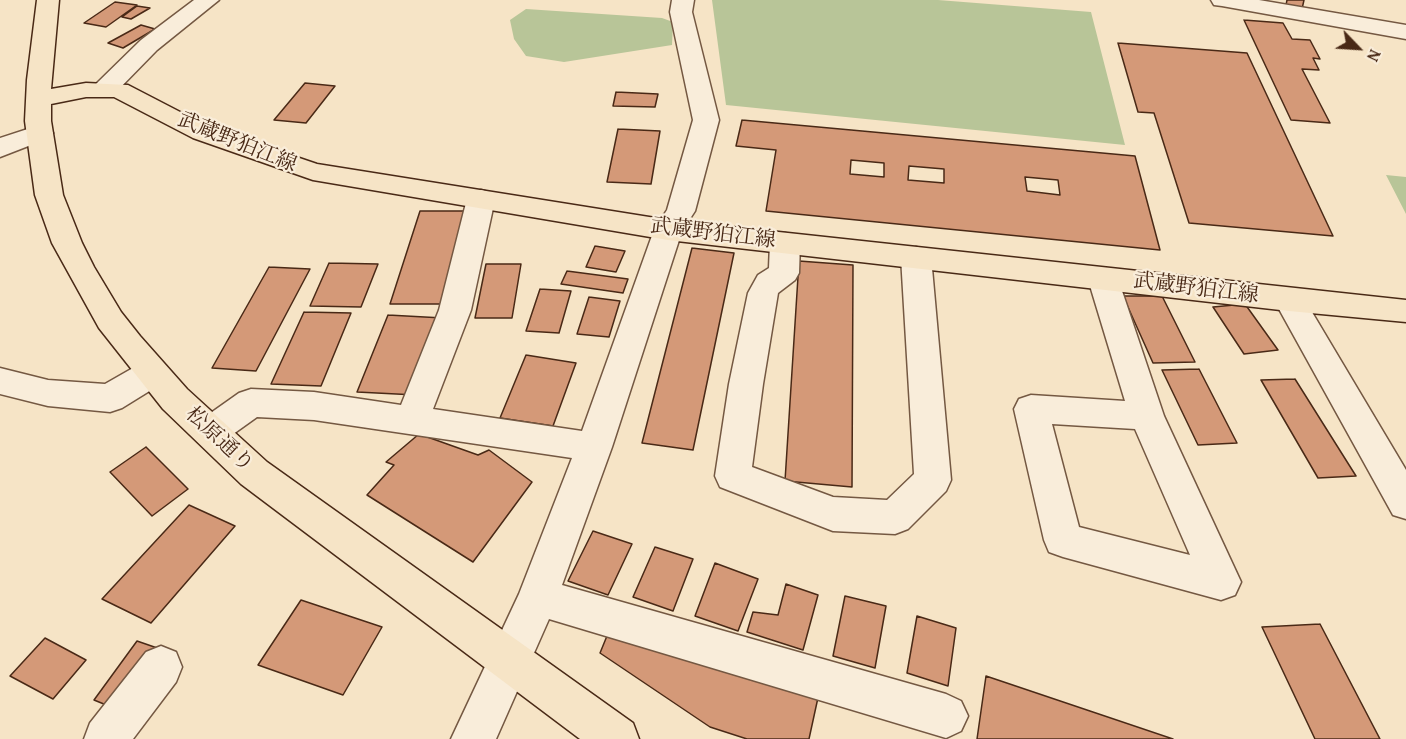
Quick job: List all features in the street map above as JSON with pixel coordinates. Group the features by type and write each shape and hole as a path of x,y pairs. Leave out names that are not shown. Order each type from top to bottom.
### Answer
{"main road":[{"name":"松原通り","path":"48,0 39,116 49,195 67,243 110,320 176,399 254,473 617,739"},
{"name":"武蔵野狛江線","path":"39,116 105,88 119,90 137,98 202,133 313,172 668,230 1289,300 1406,311"}],"street":[{"path":"105,88 149,45 208,0"},
{"path":"473,739 538,597 594,447 668,230 681,211 706,120 681,12 683,0"},
{"path":"1222,0 1406,32"},
{"path":"0,149 39,116"},
{"path":"412,420 455,309 481,200"},
{"path":"785,243 784,273 770,283 762,293 733,476 833,514 895,517 933,480 916,257"},
{"path":"1103,279 1147,416 1221,582 1063,540 1031,409 1147,416"},
{"path":"1289,300 1406,503"},
{"path":"0,381 48,393 110,398 152,373"},
{"path":"210,432 251,403 314,406 594,447"},
{"path":"538,597 946,716"},
{"path":"106,739 161,667"}],"green space":[{"path":"712,0 938,0 1091,12 1125,145 726,105"},
{"path":"526,9 662,18 673,22 672,45 564,62 526,56 514,39 510,20"},
{"path":"1386,175 1406,177 1406,214"}],"building":[{"path":"1287,0 1304,0 1302,9 1286,5"},
{"path":"115,2 137,5 106,27 84,23"},
{"path":"137,6 150,8 131,19 122,17"},
{"path":"1244,20 1283,23 1292,39 1310,40 1320,59 1313,58 1319,70 1302,69 1330,123 1291,120"},
{"path":"141,25 155,29 123,48 108,43"},
{"path":"1118,43 1247,53 1333,236 1189,223 1154,113 1138,112"},
{"path":"305,83 335,86 306,123 274,120"},
{"path":"616,92 658,94 655,107 613,106"},
{"path":"742,120 1135,156 1160,250 766,211 776,150 736,146","holes":["851,160 884,163 884,177 850,174","909,166 944,169 944,183 908,180","1025,177 1058,180 1060,195 1027,191"]},
{"path":"618,129 660,131 651,184 607,182"},
{"path":"420,211 470,211 445,304 390,304"},
{"path":"595,246 625,251 616,272 586,267"},
{"path":"692,248 734,253 693,450 642,443"},
{"path":"799,261 853,265 852,487 785,481"},
{"path":"329,263 378,264 361,307 310,306"},
{"path":"486,264 521,264 512,318 475,318"},
{"path":"269,267 310,269 256,371 212,368"},
{"path":"567,271 628,279 623,293 561,284"},
{"path":"540,289 571,291 559,333 526,331"},
{"path":"1123,296 1162,296 1195,362 1153,363"},
{"path":"589,297 620,301 609,337 577,334"},
{"path":"1245,304 1278,350 1244,354 1213,307"},
{"path":"304,312 351,313 321,386 271,384"},
{"path":"388,315 443,318 416,395 357,392"},
{"path":"526,355 576,363 553,426 500,418"},
{"path":"1199,369 1237,443 1198,445 1162,370"},
{"path":"1295,379 1356,476 1318,478 1261,380"},
{"path":"419,434 478,455 489,450 532,482 473,562 367,495 394,465 386,462"},
{"path":"146,447 188,489 152,516 110,472"},
{"path":"189,505 235,526 151,623 102,599"},
{"path":"593,531 632,544 608,595 568,581"},
{"path":"655,547 693,559 673,611 633,597"},
{"path":"715,563 758,579 738,631 695,616"},
{"path":"786,584 818,595 803,650 747,632 753,612 778,615"},
{"path":"845,596 886,606 875,668 833,656"},
{"path":"301,600 382,627 343,695 258,665"},
{"path":"917,616 956,628 948,686 907,673"},
{"path":"1320,624 1380,739 1315,739 1262,627"},
{"path":"609,631 819,693 809,739 747,739 710,727 600,653"},
{"path":"45,638 86,660 53,699 10,676"},
{"path":"137,641 163,650 121,711 94,700"},
{"path":"986,676 1173,739 977,739"}]}
